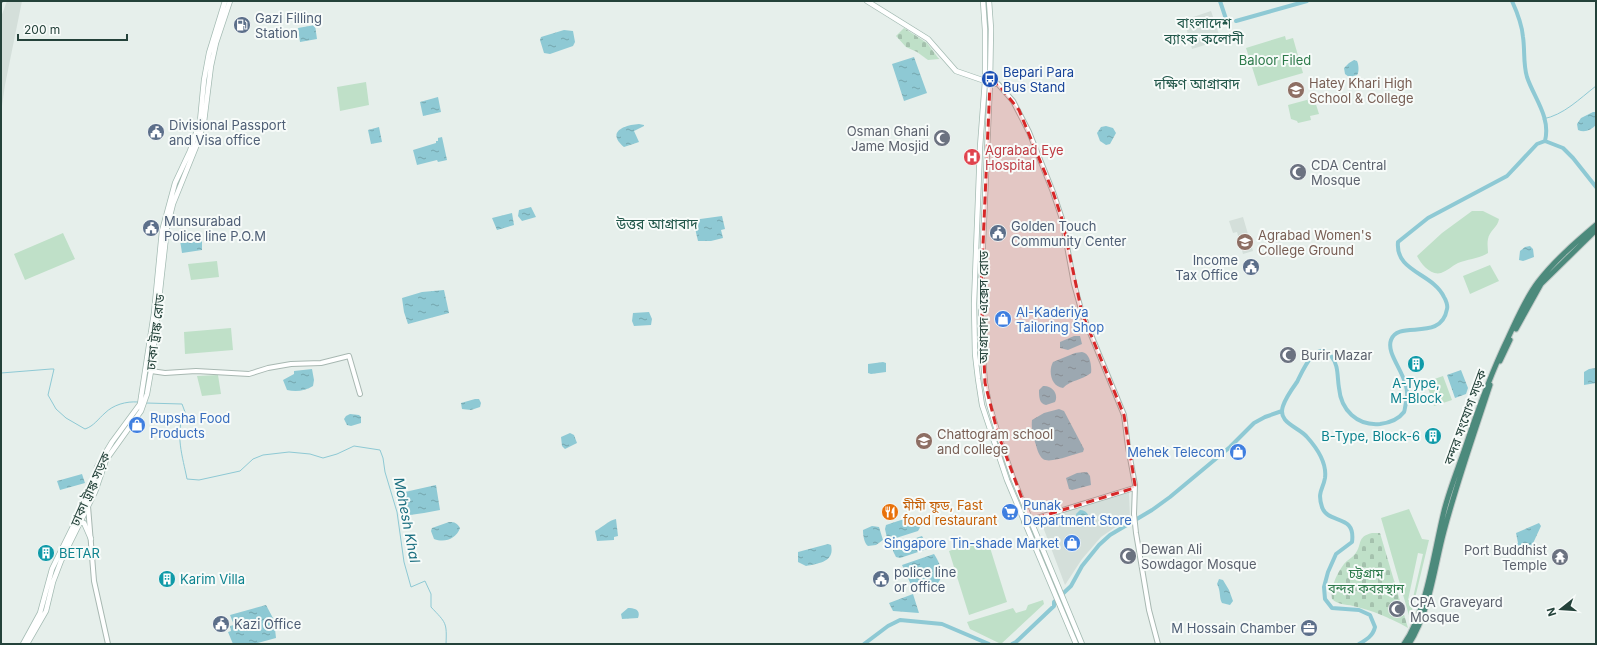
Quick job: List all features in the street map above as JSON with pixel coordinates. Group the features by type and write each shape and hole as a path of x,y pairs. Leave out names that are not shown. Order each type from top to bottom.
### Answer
{"highway":[{"name":"বন্দর সংযোগ সড়ক","path":"1404,644 1415,624 1421,606 1451,489 1484,392 1501,351 1527,299 1537,283 1561,258 1595,228"},
{"name":"বন্দর সংযোগ সড়ক","path":"1409,644 1424,612 1443,534 1462,467 1496,370 1519,323 1541,284 1595,228"}],"main road":[{"name":"ঢাকা ট্রাঙ্ক সড়ক","path":"23,644 42,606 56,559 86,504 97,467 102,456 140,404 154,312 162,231 175,183 190,151 200,121 204,80 225,1"},
{"name":"ঢাকা ট্রাঙ্ক রোড","path":"27,644 46,611 53,582 61,561 80,521 86,504 95,492 106,460 141,411 147,394 151,371 167,228 175,197 198,142 204,122 211,66 216,43 230,1"},
{"path":"867,1 928,39 956,72 987,82"},
{"name":"আগ্রাবাদ এক্সেস রোড","path":"983,1 987,82 981,291 982,359 985,383 989,404 1013,478 1082,644"},
{"name":"আগ্রাবাদ এক্সেস রোড","path":"990,1 991,29 974,285 974,335 976,366 982,405 992,436 1024,522 1076,644"},
{"path":"80,521 84,523 91,539"}],"street":[{"path":"987,82 995,83 1002,89 1019,110 1054,192 1063,223 1074,284 1082,313 1124,415 1134,488 1136,533 1149,610 1158,644"},
{"path":"151,371 165,373 196,371 249,374 268,368 291,364 321,363 349,356 360,394"},
{"path":"1024,522 1134,488"},
{"path":"86,504 91,539 94,581 108,644"}],"highlighted area":[{"path":"990,83 998,84 1019,110 1053,192 1062,219 1082,313 1124,415 1135,485 1134,488 1030,520 998,434 985,383 981,291"}],"shaded area":[{"path":"7,1 22,1 5,85 1,113 1,17"},
{"path":"1211,11 1221,40 1192,49 1184,20"},
{"name":"Agrabad Women's College Ground","path":"1243,217 1253,251 1243,254 1237,232 1233,233 1229,221"},
{"name":"Singapore Tin-shade Market","path":"1129,492 1130,517 1101,537 1082,559 1065,585 1040,519"}],"green space":[{"path":"904,28 927,43 939,59 928,60 917,52 906,47 896,36"},
{"name":"Baloor Filed","path":"1285,36 1286,40 1293,38 1303,73 1258,86 1246,48"},
{"path":"366,82 369,105 340,111 337,87"},
{"path":"1314,98 1319,114 1310,116 1311,120 1298,123 1297,121 1291,119 1288,105"},
{"path":"1472,211 1483,211 1499,219 1489,236 1488,253 1480,257 1458,263 1441,273 1434,273 1427,269 1417,256 1442,233"},
{"path":"63,233 75,259 25,280 14,254"},
{"path":"217,261 219,277 191,280 188,264"},
{"path":"1490,265 1499,281 1470,294 1463,276"},
{"path":"231,328 233,350 185,354 184,332"},
{"path":"218,375 221,394 202,396 197,376"},
{"path":"1443,376 1452,400 1434,406 1426,382"},
{"path":"1409,509 1422,539 1429,540 1410,619 1381,518","holes":["1418,553 1423,554 1412,602 1408,600"]},
{"name":"চট্টগ্রাম বন্দর কবরস্থান","path":"1372,533 1380,533 1408,628 1381,615 1339,603 1332,599 1333,585 1339,572 1345,563 1355,554 1362,539"},
{"path":"987,538 1007,602 969,615 949,551"},
{"path":"1043,600 1044,604 1001,644 970,629 967,622 1013,608 1016,613 1026,610 1028,605"}],"water":[{"path":"315,25 317,39 300,42 298,28"},
{"path":"564,30 573,31 575,42 573,46 550,54 544,53 540,40 541,37"},
{"path":"914,57 927,93 904,101 892,64"},
{"path":"1354,60 1358,63 1358,73 1357,75 1349,77 1345,74 1344,68"},
{"path":"438,97 441,112 423,116 420,102"},
{"path":"1596,112 1596,125 1588,130 1578,130 1577,124 1581,118"},
{"path":"639,124 644,126 634,131 639,142 624,147 619,142 617,133 623,128"},
{"path":"1106,126 1113,128 1116,133 1110,144 1106,145 1100,141 1097,133 1101,127"},
{"path":"379,127 382,142 371,144 368,130"},
{"path":"442,137 447,160 438,162 437,160 417,165 413,150 436,143 438,138"},
{"path":"531,207 536,217 522,221 518,216 519,210"},
{"path":"512,213 514,225 497,230 492,218"},
{"path":"722,216 725,229 721,230 723,238 711,241 698,241 693,220"},
{"path":"202,237 202,250 182,253 180,240"},
{"path":"1530,246 1533,249 1534,257 1523,261 1519,260 1520,251 1525,247"},
{"path":"444,290 449,313 408,324 402,298 422,292"},
{"path":"649,312 652,319 651,325 634,326 632,321 633,313"},
{"path":"1074,336 1080,336 1082,344 1068,350 1060,348 1060,342"},
{"path":"1082,352 1089,357 1091,373 1069,383 1063,388 1056,385 1053,382 1051,374 1053,362 1075,353"},
{"path":"886,363 886,372 868,373 868,364"},
{"path":"1596,368 1596,383 1584,385 1584,372 1589,369"},
{"path":"312,369 314,380 313,386 300,391 287,390 283,380 294,374 294,371"},
{"path":"1461,370 1468,388 1466,394 1455,398 1447,375"},
{"path":"1043,386 1049,387 1054,391 1056,396 1055,402 1046,405 1042,403 1039,390"},
{"path":"479,399 481,403 480,407 471,410 462,409 461,403"},
{"path":"1059,409 1064,411 1084,449 1083,452 1056,460 1046,460 1039,454 1032,433 1032,420 1044,413"},
{"path":"350,414 359,415 361,417 361,423 351,426 347,425 344,419"},
{"path":"570,433 574,435 577,443 565,449 562,446 561,437"},
{"path":"1087,472 1090,476 1091,485 1072,490 1069,489 1066,478 1077,473"},
{"path":"82,474 85,483 60,490 57,481"},
{"path":"436,485 440,510 403,516 396,494"},
{"path":"1080,510 1086,512 1088,515 1090,522 1088,526 1082,527 1078,524 1076,514"},
{"path":"916,516 919,521 920,527 918,531 896,538 887,538 885,529 886,525"},
{"path":"616,519 618,536 614,537 614,540 597,541 595,531"},
{"path":"449,522 456,523 460,528 456,535 450,539 442,541 434,539 431,531 432,528"},
{"path":"1539,523 1541,526 1529,552 1513,546 1518,543 1516,533"},
{"path":"872,526 879,527 883,540 876,545 868,546 865,541 863,530"},
{"path":"922,536 926,543 927,549 900,558 896,557 893,551 893,546"},
{"path":"828,544 831,545 832,551 831,555 825,561 806,566 798,562 798,552"},
{"path":"934,554 940,564 942,574 941,579 934,586 924,591 913,589 902,565"},
{"path":"1219,579 1223,580 1229,590 1233,601 1230,605 1222,603 1221,601 1217,584"},
{"path":"913,594 919,613 893,611 889,603"},
{"path":"266,605 274,620 276,638 254,644 233,644 228,632 231,631 230,626 234,625 230,615"},
{"path":"628,608 633,608 638,611 638,618 622,619 621,614"}],"waterway":[{"path":"1220,1 1226,19 1230,22"},
{"path":"1236,21 1307,1"},
{"path":"1512,1 1522,27 1527,77 1541,108 1546,124 1545,141"},
{"path":"1543,119 1565,110 1596,86"},
{"path":"1359,644 1373,633 1375,627 1370,615 1359,610 1332,608 1325,599 1324,587 1328,572 1336,554 1352,542 1352,533 1350,527 1346,523 1330,516 1322,507 1320,494 1325,478 1323,461 1307,437 1283,417 1283,406 1289,393 1297,382 1310,358 1320,351 1325,352 1334,360 1340,396 1347,410 1357,419 1372,424 1380,424 1393,421 1402,415 1406,403 1406,385 1392,354 1390,347 1391,340 1395,334 1402,331 1428,328 1437,325 1443,319 1447,309 1447,303 1439,289 1432,282 1408,266 1402,260 1398,242 1428,218 1507,176 1537,144 1545,141 1563,148 1596,187"},
{"path":"1,373 54,369 48,395 56,409 66,418 85,429 93,424 108,410 124,403 138,402"},
{"name":"Mohesh Khal","path":"146,403 182,404 185,412 180,428 180,445 187,479 199,480 240,471 253,459 263,455 289,452 310,454 323,458 337,454 354,446 380,450 397,512 404,562 411,587 425,581 431,594 431,607 440,616 446,627 446,644"},
{"path":"1012,644 1016,642 1054,606 1054,602 1071,586 1082,566 1099,545 1110,535 1152,510 1170,497 1230,447 1254,423 1282,411"},
{"name":"Mohesh Khal","path":"864,644 888,626 900,620 942,624 989,644"}],"place":[{"name":"Gazi Filling Station","path":"242,25"},
{"name":"Bepari Para Bus Stand","path":"990,79"},
{"name":"Hatey Khari High School & College","path":"1296,90"},
{"name":"Divisional Passport and Visa office","path":"156,132"},
{"name":"Osman Ghani Jame Mosjid","path":"942,138"},
{"name":"Agrabad Eye Hospital","path":"972,157"},
{"name":"CDA Central Mosque","path":"1298,172"},
{"name":"Munsurabad Police line P.O.M","path":"151,228"},
{"name":"Golden Touch Community Center","path":"998,233"},
{"name":"Agrabad Women's College Ground","path":"1245,242"},
{"name":"Income Tax Office","path":"1251,267"},
{"name":"Al-Kaderiya Tailoring Shop","path":"1003,319"},
{"name":"Burir Mazar","path":"1288,355"},
{"name":"A-Type, M-Block","path":"1416,364"},
{"name":"Rupsha Food Products","path":"137,425"},
{"name":"B-Type, Block-6","path":"1433,436"},
{"name":"Chattogram school and college","path":"924,441"},
{"name":"Mehek Telecom","path":"1238,452"},
{"name":"মীমী ফুড, Fast food restaurant","path":"890,512"},
{"name":"Punak Department Store","path":"1010,512"},
{"name":"Singapore Tin-shade Market","path":"1072,543"},
{"name":"BETAR","path":"46,553"},
{"name":"Dewan Ali Sowdagor Mosque","path":"1128,556"},
{"name":"Port Buddhist Temple","path":"1560,557"},
{"name":"Karim Villa","path":"167,579"},
{"name":"police line or office","path":"881,579"},
{"name":"CPA Graveyard Mosque","path":"1397,609"},
{"name":"Kazi Office","path":"221,624"},
{"name":"M Hossain Chamber","path":"1309,628"}],"district":[{"name":"বাংলাদেশ ব্যাংক কলোনী","path":"1204,32"},
{"name":"দক্ষিণ আগ্রাবাদ","path":"1197,84"},
{"name":"উত্তর আগ্রাবাদ","path":"657,224"}]}
